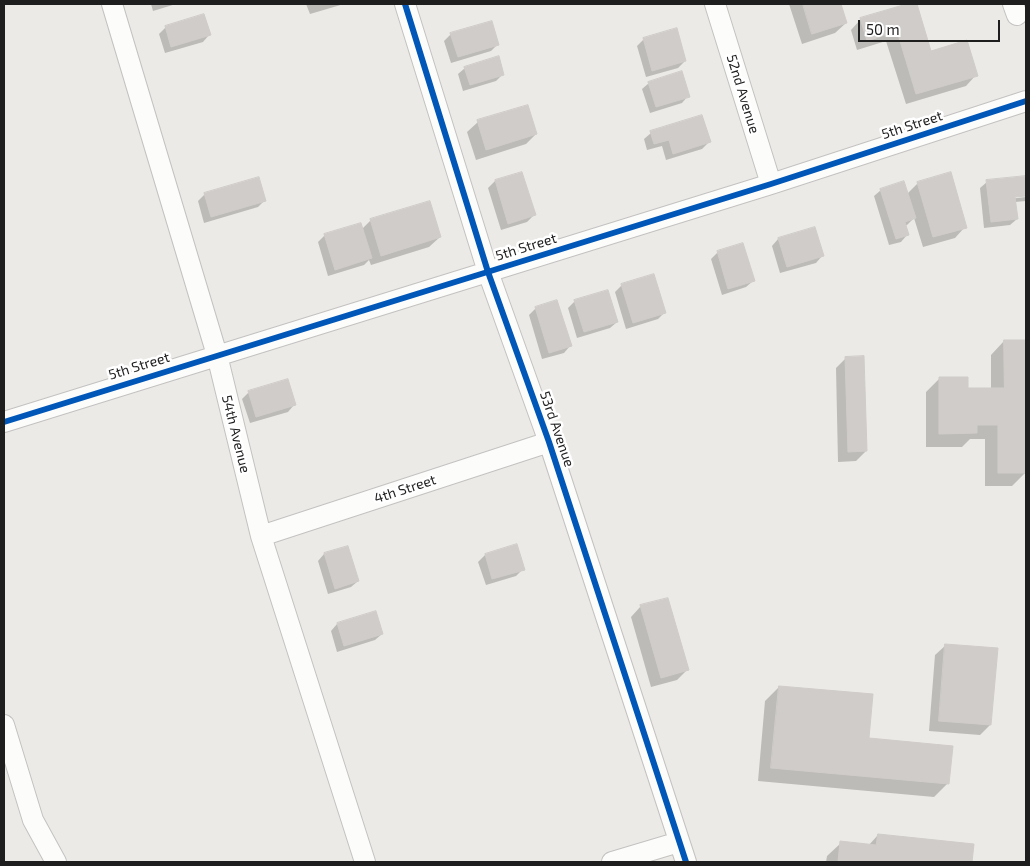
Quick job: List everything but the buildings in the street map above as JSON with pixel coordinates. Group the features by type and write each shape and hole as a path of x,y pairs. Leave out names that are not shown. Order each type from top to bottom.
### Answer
{"street":[{"name":"54th Avenue","path":"112,4 217,355 261,536 365,862"},
{"name":"53rd Avenue","path":"405,4 488,272 549,442 686,862"},
{"name":"52nd Avenue","path":"715,4 771,184"},
{"name":"5th Street","path":"4,422 771,184 1026,101"},
{"name":"4th Street","path":"261,536 549,442"},
{"path":"4,725 33,820 56,862"},
{"path":"612,862 678,842"}],"cycle path":[{"path":"405,4 488,272 549,442 686,862"},
{"path":"4,422 771,184 1026,101"}]}
